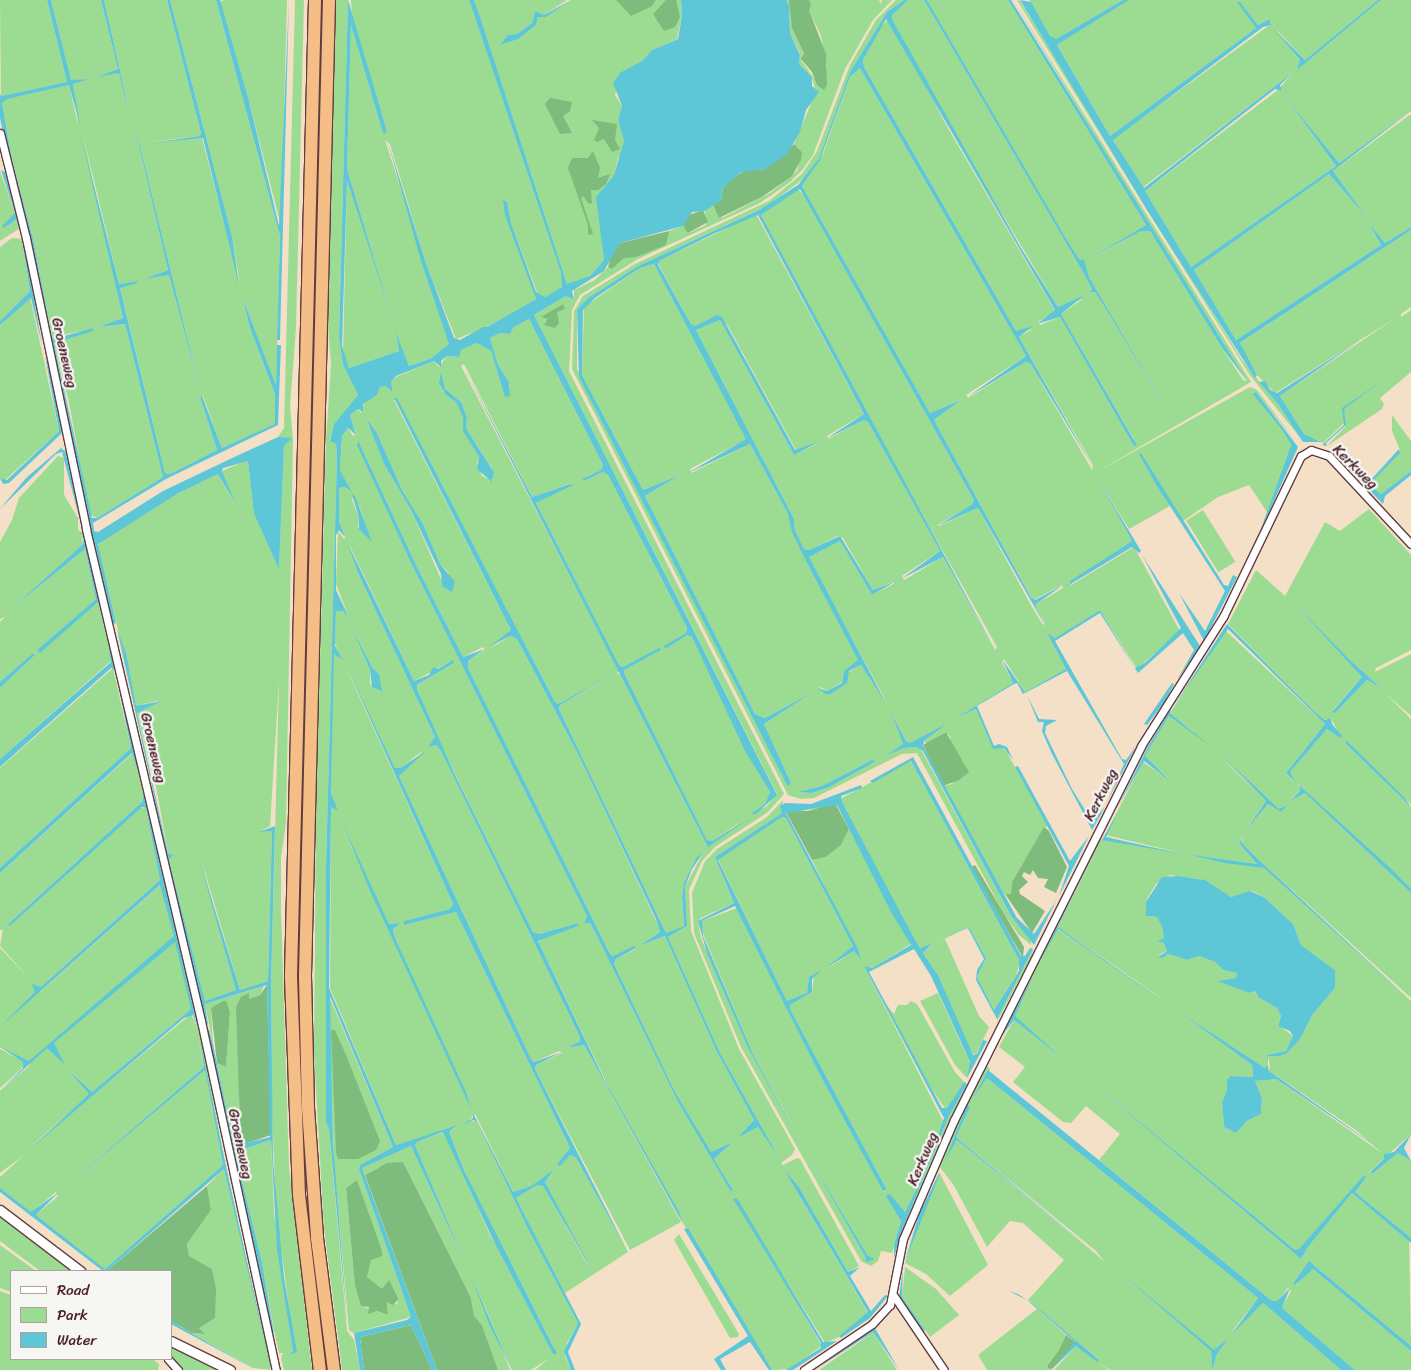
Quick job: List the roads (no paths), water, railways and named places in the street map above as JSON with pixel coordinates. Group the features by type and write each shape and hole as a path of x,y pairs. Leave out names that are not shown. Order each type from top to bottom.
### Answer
{"highway":[{"path":"315,0 291,977 300,1195 320,1370"},
{"path":"329,0 305,976 308,1108 317,1238 334,1370"}],"street":[{"name":"Groeneweg","path":"0,133 26,238 86,529 201,1021 276,1370"},
{"name":"Kerkweg","path":"804,1370 886,1312 894,1296 904,1239 954,1120 1141,746 1223,617 1301,456 1311,450 1329,456 1411,544"},
{"path":"0,1210 79,1270"},
{"path":"894,1296 902,1312 944,1370"},
{"path":"886,1312 902,1312"},
{"path":"172,1341 230,1370"},
{"path":"169,1360 178,1370"}],"water":[{"path":"47,0 51,0 71,80 89,79 73,84 80,125 69,85 7,99 2,103 12,160 33,238 52,337 57,338 93,328 93,331 54,343 92,518 97,518 163,477 125,324 98,327 123,318 80,131 119,284 137,281 137,283 120,288 165,473 170,474 217,450 200,397 202,396 222,448 275,424 275,394 250,328 242,296 276,385 277,345 281,345 278,425 166,479 93,523 94,531 98,532 163,491 230,459 278,437 292,438 284,446 279,569 254,514 248,461 223,468 222,471 236,504 218,474 177,494 98,544 116,623 113,624 88,521 0,118 0,93 1,96 67,82"},
{"path":"101,0 104,0 132,123 119,73 96,77 118,69"},
{"path":"167,0 170,0 232,236 239,285 203,138 150,143 200,136 201,133"},
{"path":"216,0 220,0 249,101 279,226 289,0 280,340 277,340 280,236"},
{"path":"348,0 387,131 384,134 382,130 351,25 347,169 394,325 347,180 342,346 349,368 399,351 395,331 409,366 432,358 449,344 421,261 387,139 426,263 454,338 460,340 536,299 505,215 503,200 507,202 511,223 536,292 545,297 562,287 561,273 469,0 474,0 479,14 567,284 590,276 604,260 596,197 614,175 624,141 618,120 622,106 613,83 621,72 642,61 652,50 678,39 682,16 681,0 786,0 789,5 790,33 800,55 799,64 812,77 812,86 819,92 806,110 800,132 787,154 766,169 741,172 723,188 721,200 705,211 692,212 683,226 620,243 604,271 572,291 574,300 566,296 534,315 777,795 756,814 751,814 765,804 770,792 744,749 692,637 687,635 665,649 664,646 686,633 687,628 608,475 603,472 584,481 582,479 601,470 603,465 529,319 514,327 510,334 500,333 490,338 498,365 509,382 510,396 505,397 491,351 477,343 461,350 459,357 447,356 441,361 441,367 434,361 396,376 391,382 393,393 386,386 380,387 377,395 363,404 363,412 358,409 350,415 356,435 348,428 342,436 340,470 352,493 345,487 339,488 339,522 346,538 339,530 336,535 336,590 349,618 343,611 336,611 335,646 343,660 334,654 331,793 338,811 331,807 329,988 396,1145 458,1125 449,1132 465,1172 557,1354 553,1354 495,1244 443,1132 417,1142 415,1145 466,1265 411,1146 362,1168 437,1370 432,1370 411,1325 360,1337 364,1370 360,1370 354,1333 407,1320 411,1317 359,1169 360,1165 393,1147 330,996 333,1143 348,1332 329,1128 326,1122 326,867 337,455 336,444 330,441 334,424 358,395 343,365 339,338"},
{"path":"571,0 546,17 538,17 536,25 518,39 500,45 508,35 517,34 532,23 535,11 544,15"},
{"path":"904,0 908,0 892,15 893,21 1021,248 1058,307 1085,295 1061,314 1137,445 1134,446 1060,317 1037,324 1055,310 886,19 863,60 864,67 1016,331 1033,326 1019,337 1094,469 1030,363 1026,362 966,398 1026,356 860,68 850,77 820,160 802,186 930,413 961,400 934,420 1031,597 1035,600 1063,585 1035,605 1046,627 978,508 937,526 973,504 974,500 800,189 761,215 996,651 943,557 901,579 940,551 868,422 864,420 826,439 864,414 758,215 713,234 659,261 658,265 691,324 695,326 717,315 722,317 795,450 821,441 794,455 720,320 696,330 794,519 795,530 804,549 809,550 840,536 873,590 896,581 872,595 840,541 809,557 886,703 861,665 849,671 847,683 831,694 825,694 818,688 827,691 842,683 844,671 858,660 792,532 788,514 750,444 686,474 746,439 654,264 640,268 595,298 583,310 582,375 643,490 680,475 645,496 755,714 765,718 813,692 764,724 791,783 788,787 579,377 577,309 588,298 638,266 761,209 798,185 819,158 850,72 887,12"},
{"path":"924,0 927,0 1064,235 1079,259 1084,260 1089,277 1175,424 1095,292 1090,292 1092,289 1083,272"},
{"path":"1008,0 1011,0 1247,381 1222,348 1150,231 1141,231 1089,259 1146,225"},
{"path":"1020,0 1031,2 1050,36 1056,39 1123,0 1129,0 1057,45 1110,136 1256,28 1237,2 1240,2 1258,25 1269,19 1271,25 1263,27 1113,140 1144,188 1293,72 1280,85 1282,91 1275,89 1145,191 1191,267 1336,166 1284,95 1339,163 1411,111 1333,171 1367,218 1329,174 1194,270 1236,340 1381,245 1369,223 1385,243 1411,227 1411,230 1240,343 1257,375 1255,378 1147,210"},
{"path":"1378,0 1381,0 1297,70 1300,60 1273,28 1305,60"},
{"path":"135,129 200,390 169,275 144,279 168,270"},
{"path":"1,170 5,172 19,226 16,220 4,228 2,226 15,213"},
{"path":"22,239 42,345 31,298 0,325 0,321 30,291"},
{"path":"1359,341 1280,396 1304,434 1321,442 1303,442 1278,404 1259,382 1265,381 1270,390 1277,393"},
{"path":"45,356 55,390 62,433 9,483 3,484 0,478 7,480 59,431"},
{"path":"461,362 532,497 570,484 573,485 536,503 619,665 623,667 659,648 661,650 624,670 624,673 707,840 712,841 748,819 708,847"},
{"path":"441,372 445,389 461,402 467,417 466,428 494,472 492,482 477,469 479,457 463,431 463,417 456,402 446,395 439,383"},
{"path":"1381,382 1344,409 1346,425 1326,443 1327,446 1322,445 1344,425 1342,408"},
{"path":"1256,392 1298,447 1258,537 1291,445 1283,431 1252,393"},
{"path":"394,398 397,398 555,702 558,704 611,676 560,705 559,709 666,933 684,926 682,897 684,883 696,858 704,851 692,869 685,887 687,926 668,937 720,1053 781,1161 758,1127 737,1138 754,1120 717,1052 665,936 639,946 660,932 656,919 579,756 517,639 510,636 489,647 511,630"},
{"path":"366,418 377,433 402,490 423,524 440,564 455,582 452,592 442,586 441,574 411,510 384,464"},
{"path":"358,440 417,567 463,657 485,649 468,661 468,668 610,954 613,956 634,946 636,948 616,959 614,964 675,1092 711,1152 733,1142 714,1159 733,1190 731,1192 678,1102 595,932 590,923 584,924 587,916 411,563 357,445"},
{"path":"61,448 66,452 82,528 62,452 56,454 0,509 26,478"},
{"path":"1399,449 1400,453 1369,485 1381,494 1411,471 1411,475 1385,496 1383,504 1344,464 1346,463 1368,483"},
{"path":"1141,453 1224,585 1228,586 1233,575 1237,577 1204,641 1179,593 1205,631 1225,591 1157,486 1139,454"},
{"path":"1096,476 1141,551 1139,553 1132,547 1069,585 1070,581 1132,541"},
{"path":"352,494 355,496 372,542 359,529 359,518"},
{"path":"84,535 107,626 98,602 40,653 37,650 96,599 85,549 11,609 83,544"},
{"path":"348,544 414,681 429,675 433,667 438,669 453,660 454,663 417,685 417,689 454,773 533,932 539,934 578,923 578,926 538,941 604,1079 679,1212 682,1222 584,1045 567,1048 580,1041 580,1037 441,751 436,745 428,747 435,737 358,573"},
{"path":"1142,555 1200,646 1177,680 1194,650 1183,633 1138,673 1100,613 1055,641 1122,759 1126,760 1136,746 1107,802 1124,764 1067,671 1023,694 1017,683 1014,684 977,706 994,746 999,744 1007,747 1013,760 1004,748 993,749 976,709 956,718 1013,683 1002,659 1025,692 1066,669 1047,633 1055,638 1100,610 1135,668 1145,663 1181,628"},
{"path":"1289,598 1351,661 1381,688 1367,680 1335,713 1332,712 1362,677"},
{"path":"1227,624 1316,713 1325,720 1331,718 1332,724 1342,736 1340,738 1327,729 1290,772 1295,782 1286,773 1325,724 1228,629 1173,707"},
{"path":"351,625 372,667 379,674 382,692 372,687 370,670"},
{"path":"117,629 126,653 136,706 161,701 137,713 168,853 173,855 169,860 205,1001 236,990 199,859 240,990 268,981 272,831 259,832 275,826 271,987 273,1161 284,1278 297,1352 290,1354 293,1351 277,1249 271,1140 235,1152 262,1262 274,1333 271,1333 206,1030 209,1029 213,1044 234,1146 270,1137 267,985 205,1004 208,1025 205,1026"},
{"path":"107,634 143,785 132,753 0,873 0,868 131,748 115,670 111,668 0,767 0,759 111,662"},
{"path":"33,653 35,655 0,688 0,682"},
{"path":"346,665 395,768 400,768 426,751 399,776 531,1059 534,1062 562,1052 536,1065 535,1069 628,1252 576,1158 570,1155 560,1166 557,1164 570,1148 456,912 404,925 404,921 450,909 453,904"},
{"path":"1172,683 1174,684 1165,701 1147,725 1144,724"},
{"path":"1027,695 1039,719 1057,720 1046,726 1045,733 1072,789 1092,821 1105,807 1092,830 1051,752 1042,731 1044,722 1038,722"},
{"path":"1171,709 1170,713 1210,746 1169,716 1145,756 1174,784 1144,761 1117,808 1149,745"},
{"path":"891,712 906,741 910,743 948,723 924,741 923,746 1017,918 1034,934 1056,901 1034,945 1011,916 923,751 916,747 904,748 883,757 903,744"},
{"path":"1347,741 1405,798 1411,807 1345,743"},
{"path":"1220,754 1279,809 1289,804 1281,812 1268,804 1244,832 1266,801"},
{"path":"913,757 1021,956 1025,956 1030,948 1033,949 997,1019 976,980 977,970 984,959 968,928 948,935 969,927 986,958 977,977 994,1010 1019,971 1019,960 911,761 873,783 870,781"},
{"path":"872,760 876,761 829,787 812,793 797,792 822,786"},
{"path":"1018,766 1070,861 1089,836 1059,896 1069,866 1015,767"},
{"path":"861,785 862,788 841,796 842,802 920,948 932,944 923,953 938,975 973,1055 977,1054 983,1040 987,1041 967,1078 970,1062 931,976 914,949 869,972 942,1108 947,1108 964,1082 967,1084 948,1118 901,1233 894,1258 894,1245 901,1221 886,1196 890,1194 905,1212 924,1174 944,1118 864,966 872,968 911,945 891,912 837,805 786,813 858,949 861,960 854,951 826,968 853,946 786,818 782,817 718,860 787,1001 807,993 809,977 822,970 812,979 812,992 790,1005 790,1009 887,1190 883,1191 821,1077 735,906 702,921 703,936 753,1054 803,1147 748,1048 707,953 698,921 734,903 715,857 782,813 780,806 785,803 811,804"},
{"path":"1299,785 1389,867 1411,889 1411,893 1305,793 1290,801 1300,791"},
{"path":"143,791 198,1029 193,1015 184,1018 29,1150 89,1094 68,1069 92,1092 191,1009 175,942 54,1043 65,1065 47,1048 0,1091 23,1068 23,1062 0,1047 29,1061 174,936 160,885 0,1027 35,992 32,984 41,987 160,880 146,808 142,807 12,924 6,926 143,801"},
{"path":"1118,812 1106,837 1182,854 1102,840"},
{"path":"340,818 389,924 400,923 393,930 395,938 466,1092 471,1109 371,893"},
{"path":"1240,837 1241,842 1257,858 1411,1001 1264,868 1225,863 1187,854 1257,864 1239,843"},
{"path":"1099,845 1058,927 1173,1008 1058,929 1036,968"},
{"path":"1179,876 1205,880 1231,897 1250,891 1264,897 1293,924 1301,945 1335,970 1335,988 1313,1014 1300,1039 1287,1053 1280,1056 1268,1056 1268,1065 1267,1055 1286,1051 1293,1036 1290,1031 1278,1026 1281,1016 1277,1008 1258,997 1255,991 1249,993 1218,981 1236,978 1237,973 1223,970 1215,962 1199,956 1187,960 1168,954 1162,958 1158,957 1167,951 1164,943 1157,942 1164,938 1162,927 1157,917 1146,916 1146,902 1162,877"},
{"path":"1034,974 1015,1016 1066,1061 1014,1020 1001,1037"},
{"path":"1178,1011 1265,1068 1268,1065 1268,1070 1384,1152 1276,1079 1255,1081 1262,1098 1261,1114 1247,1121 1236,1133 1224,1127 1222,1102 1227,1090 1227,1080 1230,1076 1253,1077 1252,1065"},
{"path":"199,1035 270,1365 224,1169 108,1270 102,1270 0,1192 0,1188 31,1212 59,1192 36,1215 105,1269 223,1165 205,1070 62,1190 204,1067"},
{"path":"1070,1064 1295,1250 1299,1249 1364,1175 1366,1177 1355,1192 1411,1238 1411,1243 1352,1193 1308,1247 1301,1259"},
{"path":"988,1070 1272,1301 1277,1301 1290,1288 1282,1308 1355,1370 1341,1370 1263,1303 1232,1334 1258,1298 987,1078 972,1100"},
{"path":"967,1105 970,1107 956,1137 1105,1261 957,1140 944,1163"},
{"path":"473,1113 513,1192 531,1186 555,1169 545,1182 594,1274 543,1186 537,1185 516,1198 581,1324 568,1352 575,1370 571,1370 564,1351 578,1323 529,1231 477,1122 473,1120 462,1125 473,1118"},
{"path":"1411,1134 1404,1148 1411,1161 1398,1153 1372,1174 1370,1172 1384,1159 1384,1154 1394,1152"},
{"path":"806,1152 868,1256 875,1259 865,1263 866,1258"},
{"path":"783,1168 799,1187 848,1272 860,1267 850,1276 871,1311 885,1295 888,1296 870,1318 841,1338 839,1336 868,1312"},
{"path":"940,1174 905,1261 919,1215"},
{"path":"737,1198 823,1342 837,1341 793,1370 786,1370 821,1348 821,1343 733,1199"},
{"path":"688,1228 772,1370 769,1370 750,1342 720,1359 726,1370 721,1370 714,1359 748,1336 684,1229"},
{"path":"1309,1261 1411,1346 1411,1351 1313,1269 1295,1285 1293,1283"},
{"path":"1110,1264 1214,1350 1229,1338 1217,1354 1212,1370 1211,1351"},
{"path":"903,1268 902,1297 925,1330 923,1332 899,1298"},
{"path":"470,1272 484,1306 512,1370 489,1324"},
{"path":"1027,1300 1099,1360 1097,1362 1076,1346 1051,1370 1075,1342"},
{"path":"172,1322 214,1346 256,1370 172,1325"},
{"path":"875,1328 899,1370 873,1332 815,1370"}]}
